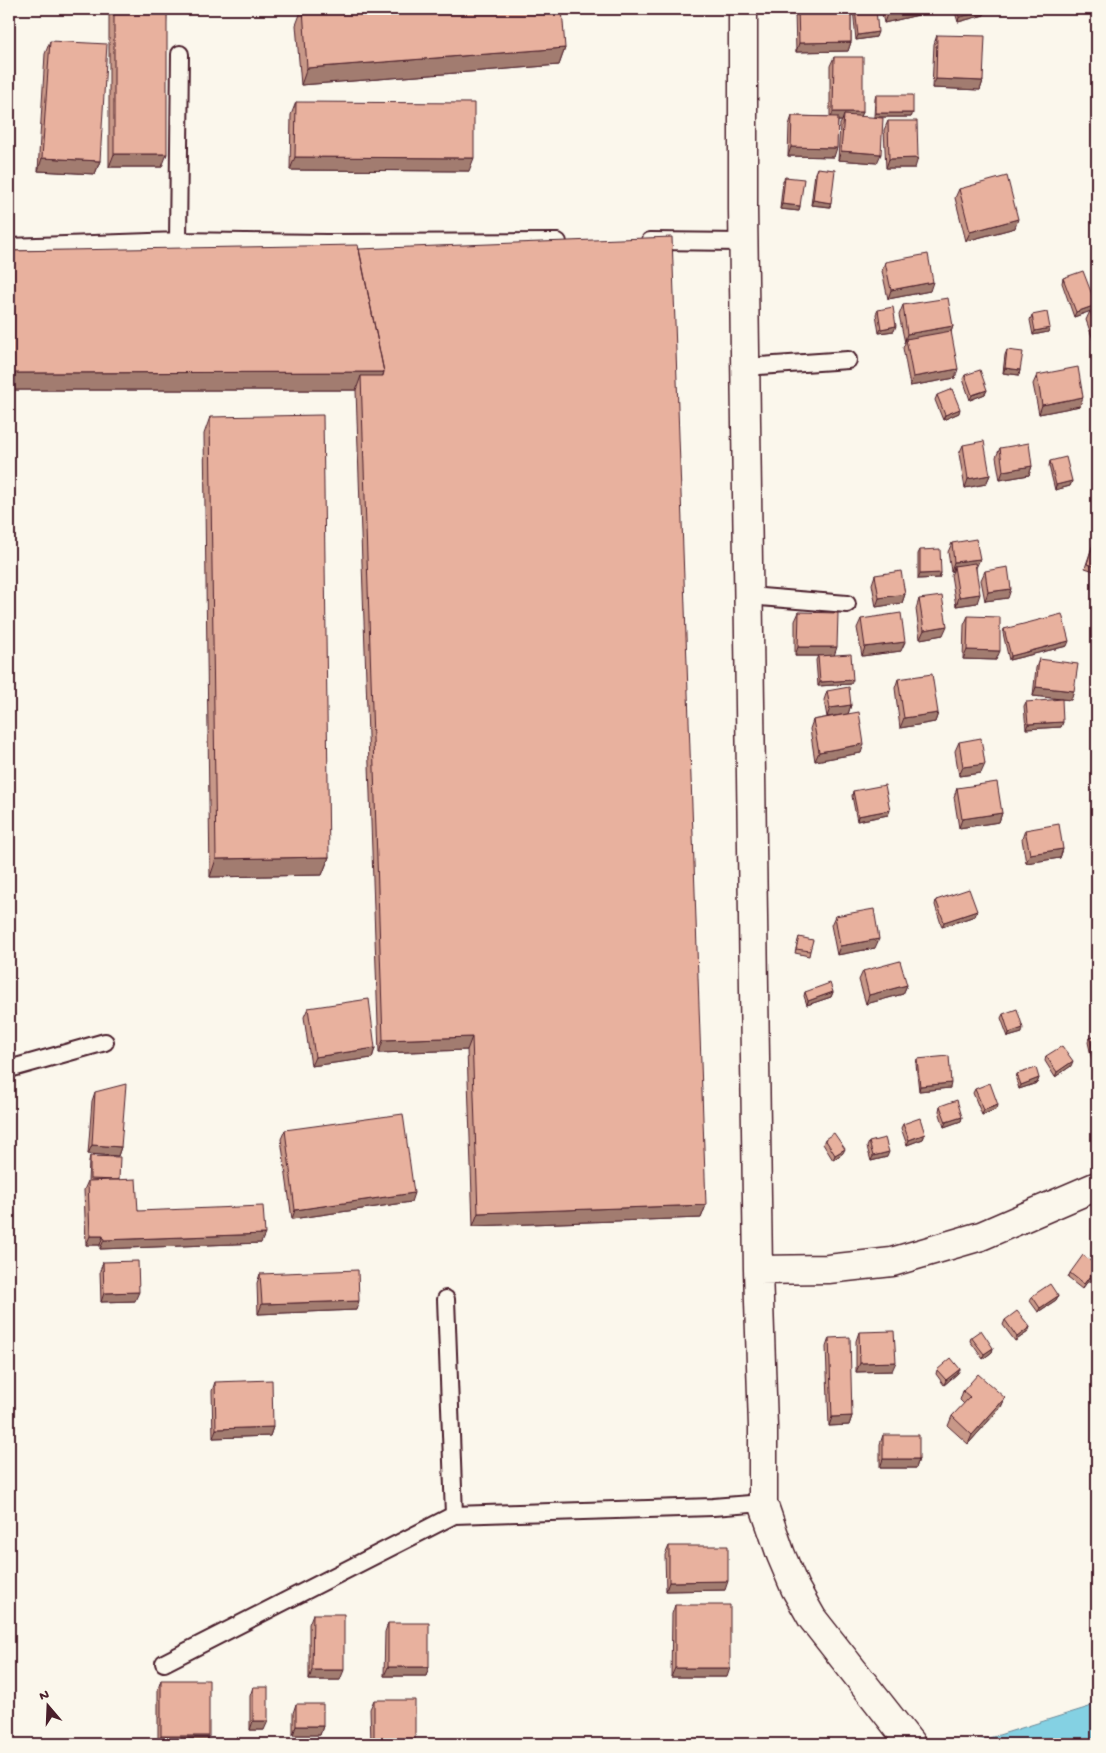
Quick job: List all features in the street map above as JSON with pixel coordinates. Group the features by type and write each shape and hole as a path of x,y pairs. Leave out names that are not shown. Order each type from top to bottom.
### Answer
{"street":[{"path":"743,9 743,242 763,1503 795,1588 812,1618 911,1744"},
{"path":"758,1270 828,1269 892,1262 981,1236 1097,1186"}],"lane":[{"path":"178,241 180,54"},
{"path":"9,247 178,241 326,243 576,242"},
{"path":"636,242 743,242"},
{"path":"745,367 848,360"},
{"path":"748,596 847,604"},
{"path":"9,1069 105,1042"},
{"path":"446,1300 454,1515"},
{"path":"164,1663 454,1515 713,1507 763,1503"}],"water":[{"path":"1097,1701 1097,1744 970,1744 1089,1707"}],"building":[{"path":"9,9 13,9 13,52 9,52"},
{"path":"114,9 167,9 167,154 114,154"},
{"path":"303,9 562,9 565,48 307,68"},
{"path":"798,9 851,9 851,42 799,43"},
{"path":"855,9 876,9 878,32 858,35"},
{"path":"886,9 908,9 887,14"},
{"path":"957,9 985,9 986,11 959,17"},
{"path":"937,35 985,36 983,81 936,79"},
{"path":"50,41 107,44 100,161 42,158"},
{"path":"834,57 863,57 863,112 833,112"},
{"path":"876,95 913,95 913,113 876,113"},
{"path":"296,102 474,103 474,158 295,157"},
{"path":"844,115 883,118 881,154 841,151"},
{"path":"792,116 838,117 837,148 791,147"},
{"path":"888,121 917,121 918,158 889,159"},
{"path":"817,168 835,170 831,203 813,200"},
{"path":"1007,176 1018,219 970,232 959,189"},
{"path":"785,177 804,179 800,206 782,204"},
{"path":"672,237 706,1205 478,1213 472,1037 383,1040 361,376 383,376 384,372 359,249"},
{"path":"358,245 384,372 9,373 9,251"},
{"path":"928,254 933,282 891,290 885,262"},
{"path":"1083,271 1096,305 1076,312 1063,278"},
{"path":"948,298 953,326 907,334 903,305"},
{"path":"893,307 896,326 881,329 878,310"},
{"path":"1097,308 1097,332 1090,311"},
{"path":"1047,312 1050,328 1035,331 1032,315"},
{"path":"951,331 958,369 913,377 906,339"},
{"path":"1007,350 1023,352 1020,370 1005,368"},
{"path":"1078,367 1083,397 1042,405 1037,375"},
{"path":"980,370 987,390 972,395 965,375"},
{"path":"952,389 960,409 945,415 937,395"},
{"path":"323,415 329,857 216,859 210,417"},
{"path":"984,441 990,475 968,479 963,445"},
{"path":"1029,443 1032,466 1003,471 1000,448"},
{"path":"1066,457 1072,481 1056,485 1050,461"},
{"path":"1097,536 1097,567 1087,564"},
{"path":"976,539 980,559 954,562 952,543"},
{"path":"940,549 941,573 920,574 920,550"},
{"path":"975,563 980,594 959,597 954,566"},
{"path":"1008,567 1011,589 988,592 985,571"},
{"path":"901,571 905,594 879,598 875,575"},
{"path":"942,596 947,626 924,630 919,599"},
{"path":"799,612 838,613 837,647 798,647"},
{"path":"901,613 905,642 865,647 861,619"},
{"path":"1062,614 1069,641 1011,656 1004,629"},
{"path":"968,616 1000,617 1000,651 967,650"},
{"path":"851,654 853,680 820,682 818,656"},
{"path":"1039,659 1078,664 1074,691 1036,687"},
{"path":"932,674 938,713 904,718 898,679"},
{"path":"849,687 851,705 830,708 827,691"},
{"path":"1062,699 1063,722 1028,724 1026,702"},
{"path":"859,712 864,744 819,752 813,720"},
{"path":"981,738 985,764 963,767 959,742"},
{"path":"997,782 1002,813 962,819 957,788"},
{"path":"885,785 890,810 858,816 853,791"},
{"path":"1059,824 1063,849 1030,854 1025,830"},
{"path":"969,889 977,911 944,922 936,900"},
{"path":"874,909 879,939 840,946 835,916"},
{"path":"799,937 813,940 810,951 796,949"},
{"path":"900,961 907,985 869,995 863,971"},
{"path":"830,983 833,992 808,1001 805,992"},
{"path":"369,999 375,1048 315,1057 308,1008"},
{"path":"1017,1009 1023,1028 1009,1033 1003,1014"},
{"path":"1097,1036 1097,1054 1094,1055 1090,1038"},
{"path":"1062,1046 1073,1061 1057,1072 1046,1056"},
{"path":"949,1056 951,1083 920,1086 917,1059"},
{"path":"1036,1068 1039,1078 1021,1085 1017,1074"},
{"path":"990,1083 998,1105 984,1110 975,1089"},
{"path":"126,1084 121,1147 92,1145 95,1092"},
{"path":"957,1100 962,1117 946,1122 940,1106"},
{"path":"403,1114 414,1193 295,1210 285,1130"},
{"path":"920,1118 925,1134 909,1140 903,1124"},
{"path":"834,1133 845,1149 835,1155 825,1139"},
{"path":"885,1138 889,1152 873,1156 869,1142"},
{"path":"90,1156 120,1157 119,1180 90,1179"},
{"path":"136,1179 138,1211 263,1206 265,1234 104,1240 103,1236 90,1236 88,1181"},
{"path":"1083,1255 1097,1266 1084,1284 1070,1273"},
{"path":"138,1261 139,1292 104,1293 103,1262"},
{"path":"358,1270 359,1301 262,1304 260,1274"},
{"path":"1050,1284 1058,1296 1040,1308 1032,1296"},
{"path":"1017,1311 1030,1327 1017,1337 1005,1320"},
{"path":"981,1330 993,1348 984,1354 971,1337"},
{"path":"894,1331 896,1362 860,1363 859,1332"},
{"path":"850,1337 852,1416 832,1417 829,1338"},
{"path":"951,1358 960,1369 946,1380 937,1370"},
{"path":"978,1374 1005,1398 972,1435 952,1416 970,1397 963,1391"},
{"path":"272,1380 273,1427 216,1429 215,1382"},
{"path":"883,1435 919,1435 919,1459 883,1459"},
{"path":"669,1546 728,1546 728,1581 669,1582"},
{"path":"675,1605 730,1605 730,1668 675,1668"},
{"path":"313,1614 344,1614 344,1670 312,1670"},
{"path":"388,1623 429,1623 429,1667 388,1667"},
{"path":"161,1680 209,1680 209,1736 161,1736"},
{"path":"253,1687 268,1687 268,1721 253,1721"},
{"path":"374,1700 415,1700 415,1743 374,1743"},
{"path":"296,1704 323,1704 323,1726 296,1726"}]}
